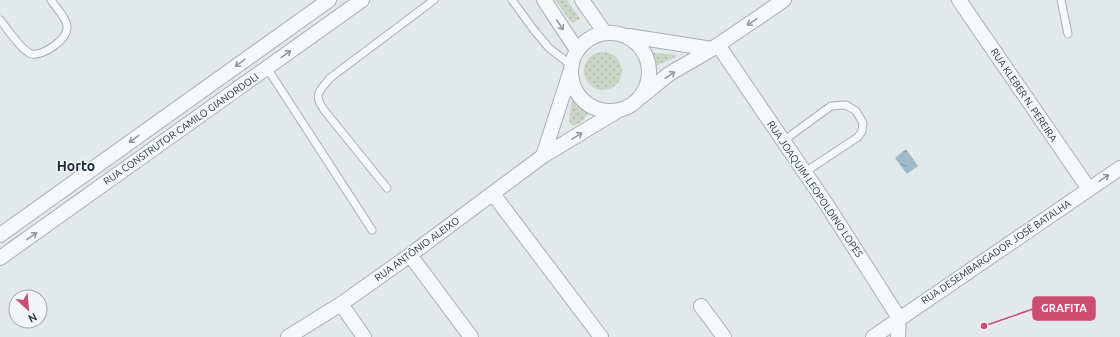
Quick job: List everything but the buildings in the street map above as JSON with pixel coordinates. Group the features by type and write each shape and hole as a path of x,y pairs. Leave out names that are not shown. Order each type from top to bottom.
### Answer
{"street":[{"name":"RUA CONSTRUTOR CAMILO GIANORDOLI","path":"0,235 329,0"},
{"name":"RUA CONSTRUTOR CAMILO GIANORDOLI","path":"0,258 362,0"},
{"path":"544,0 577,50"},
{"path":"582,0 605,33"},
{"path":"571,69 573,86 580,98 592,107 605,111 619,110 630,106 669,74 715,47 784,0"},
{"name":"RUA KLEBER N. PEREIRA","path":"958,0 1088,189"},
{"path":"543,156 571,69 572,60 577,50 590,38 605,33 616,33 627,36 715,47"},
{"path":"627,36 639,45 647,57 650,72 647,86 639,99"},
{"name":"RUA JOAQUIM LEOPOLDINO LOPES","path":"715,47 784,141 899,318"},
{"name":"RUA ANTÔNIO ALEIXO","path":"288,337 341,304 494,194 543,156 619,110"},
{"name":"RUA DESEMBARGADOR JOSÉ BATALHA","path":"873,337 1120,168"},
{"path":"494,194 601,337"},
{"path":"410,255 471,337"},
{"path":"341,304 364,337"},
{"path":"701,306 724,337"},
{"path":"898,337 899,318"}],"lane":[{"path":"0,20 24,49 32,54 41,54 61,41 66,35 67,27 65,20 51,0"},
{"path":"387,188 324,110 318,101 318,92 330,78 434,0"},
{"path":"512,0 549,48 571,69"},
{"path":"1061,0 1068,34"},
{"path":"267,68 372,230"},
{"path":"784,141 831,106 846,105 856,111 862,123 862,131 858,137 804,172"}],"green space":[{"path":"555,0 567,0 580,19 572,23"},
{"path":"599,52 607,52 614,55 619,60 622,71 619,82 614,87 607,90 599,90 592,87 587,82 584,75 584,67 587,60 592,55"},
{"path":"646,53 676,55 676,57 651,68"},
{"path":"574,97 591,110 580,123 572,125 569,121 572,98"}],"water":[{"path":"906,149 918,166 907,174 895,158"}],"place":[{"name":"GRAFITA","path":"984,326"}],"district":[{"name":"Horto","path":"76,166"}]}
